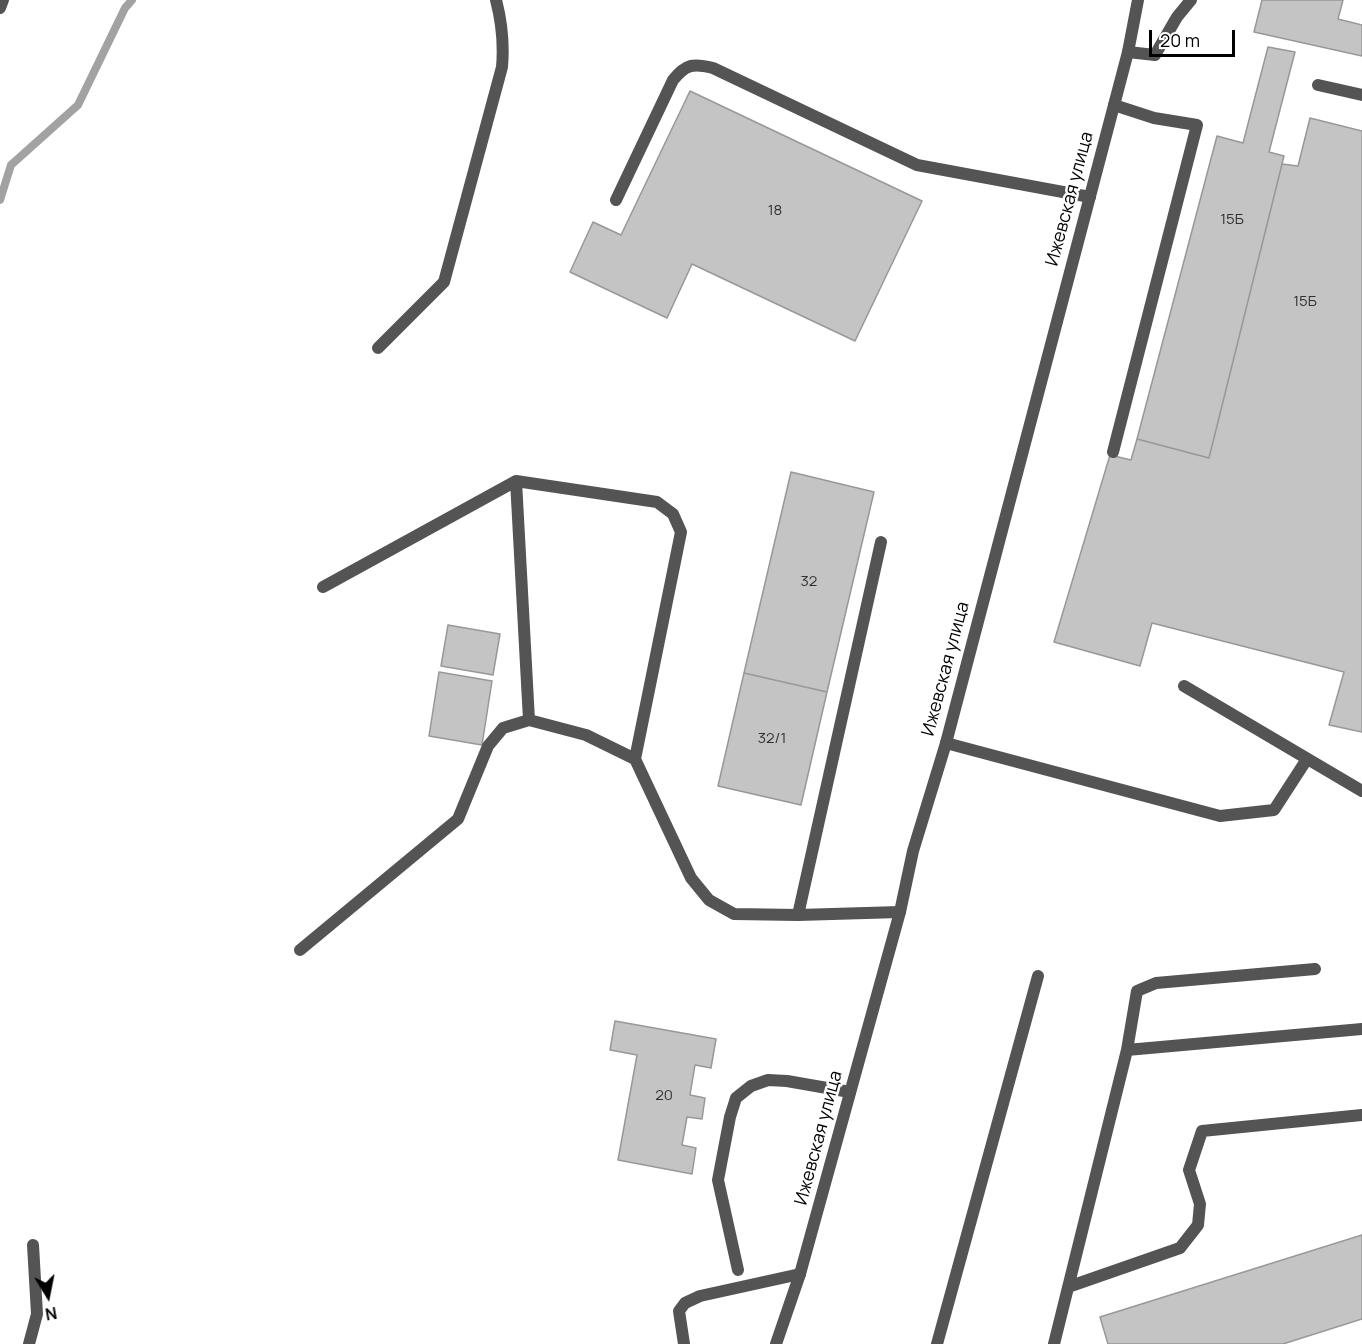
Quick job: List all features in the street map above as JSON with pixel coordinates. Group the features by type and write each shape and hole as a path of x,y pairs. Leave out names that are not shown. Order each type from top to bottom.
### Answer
{"street":[{"path":"0,8 3,0"},
{"path":"378,348 444,282 502,68 504,44 496,0"},
{"name":"Ижевская улица","path":"777,1344 800,1274 900,912 913,851 946,743 1128,52 1138,0"},
{"path":"1128,52 1155,55 1177,17 1191,0"},
{"path":"616,200 673,80 682,68 697,64 713,68 917,165 1090,197"},
{"path":"1318,85 1362,95"},
{"path":"1113,452 1197,125 1154,118 1114,105"},
{"path":"516,481 529,720"},
{"path":"323,588 516,481 657,502 673,514 681,532 635,759 691,878 709,900 734,914 900,912"},
{"path":"798,915 881,542"},
{"path":"1184,686 1362,791"},
{"path":"300,950 458,819 488,746 503,728 529,720 586,735 635,759"},
{"path":"946,743 1220,816 1274,810 1307,759"},
{"path":"1054,1344 1127,1050 1137,991 1156,983 1315,969"},
{"path":"937,1344 1038,976"},
{"path":"1127,1050 1362,1029"},
{"path":"738,1270 718,1180 729,1117 736,1098 751,1086 768,1080 788,1081 850,1092"},
{"path":"1068,1287 1180,1248 1198,1225 1200,1204 1189,1170 1202,1131 1362,1115"},
{"path":"29,1344 37,1314 33,1245"},
{"path":"684,1344 679,1311 685,1303 700,1296 800,1274"}],"building":[{"path":"1262,0 1343,0 1338,19 1362,25 1362,56 1254,32"},
{"path":"1268,47 1295,52 1269,152 1284,156 1209,458 1137,439 1217,136 1243,143"},
{"path":"690,91 922,201 855,341 692,264 667,318 570,272 593,222 621,235"},
{"path":"1310,118 1362,131 1362,732 1329,725 1344,672 1152,623 1140,666 1054,642 1110,455 1131,460 1137,439 1209,458 1282,164 1298,166"},
{"path":"791,472 874,492 827,692 744,673"},
{"path":"448,625 500,634 493,675 441,666"},
{"path":"439,672 492,681 482,745 429,736"},
{"path":"744,673 827,692 801,805 718,786"},
{"path":"615,1021 716,1039 711,1068 695,1065 690,1095 705,1098 702,1119 687,1117 682,1145 696,1148 692,1174 618,1160 637,1055 610,1050"},
{"path":"1362,1235 1362,1319 1283,1344 1108,1344 1100,1317"}],"waterway":[{"path":"0,200 11,165 78,105 125,8 132,0"}]}
